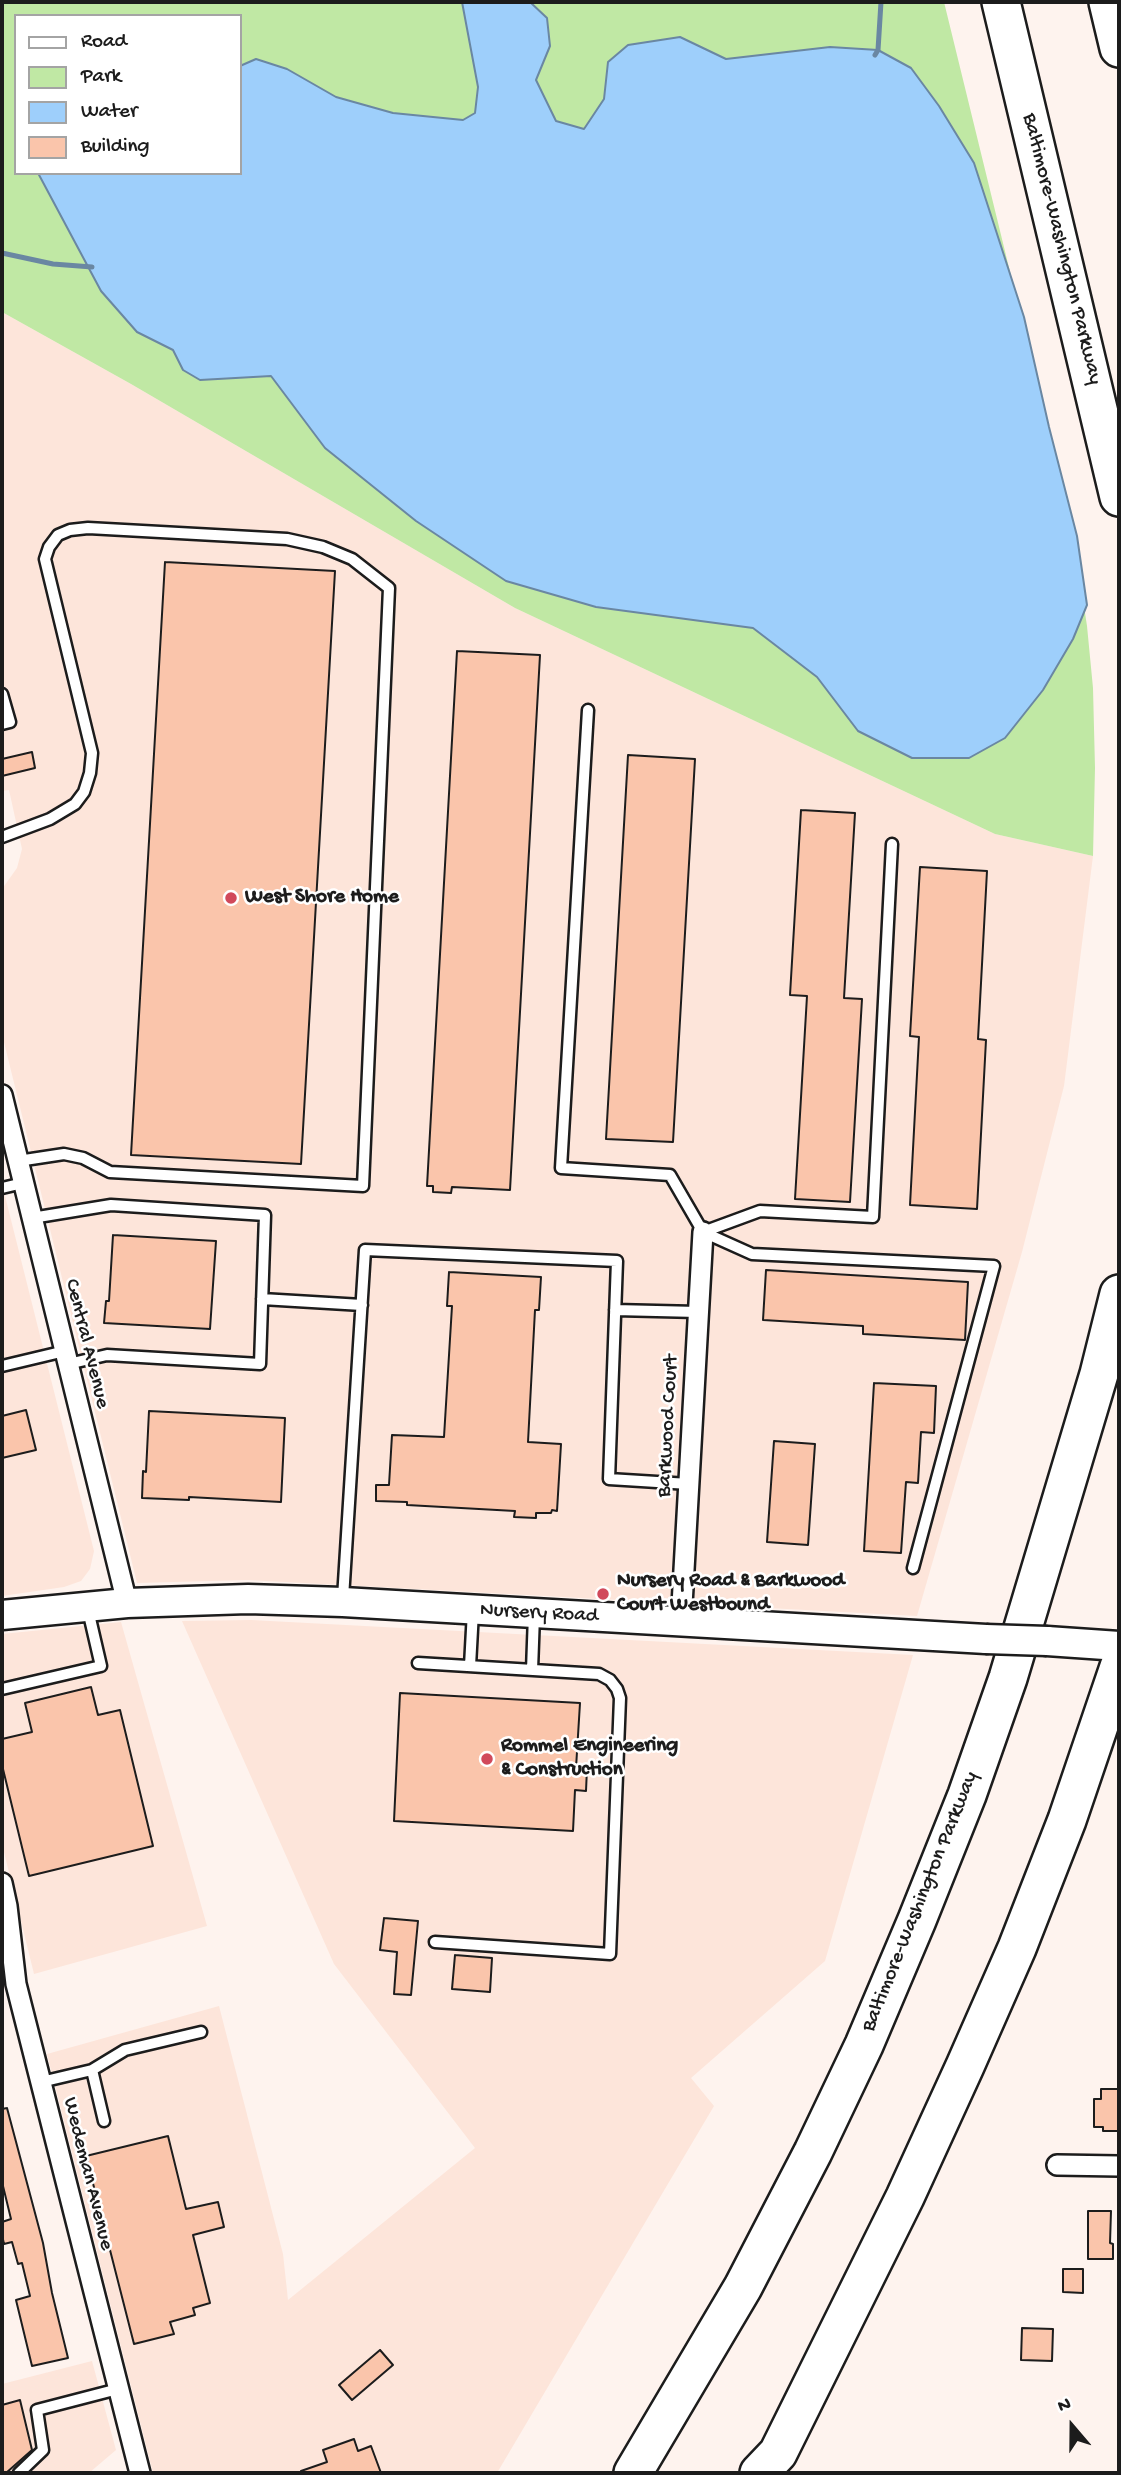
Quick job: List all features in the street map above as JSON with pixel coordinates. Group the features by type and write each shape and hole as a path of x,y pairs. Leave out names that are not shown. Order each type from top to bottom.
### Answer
{"highway":[{"name":"Baltimore-Washington Parkway","path":"1001,2 1119,497"},
{"path":"1108,2 1119,48"},
{"name":"Baltimore-Washington Parkway","path":"633,2473 743,2287 814,2152 864,2045 917,1920 967,1795 1008,1678 1099,1374 1119,1294"},
{"path":"768,2467 905,2197 1017,1948 1067,1820 1119,1667"}],"main road":[{"name":"Nursery Road","path":"2,1615 127,1603 248,1599 343,1602 1119,1646"}],"street":[{"name":"Central Avenue","path":"3,1105 127,1603"},
{"name":"Barkwood Court","path":"681,1623 703,1232"},
{"name":"Wedeman Avenue","path":"2,1883 16,1984 140,2473"},
{"path":"1058,2165 1119,2166"}],"lane":[{"path":"2,837 50,819 75,804 84,792 90,774 92,752 47,576 45,559 49,547 58,535 70,530 88,528 287,539 323,547 352,559 388,588 363,1186 110,1172 83,1158 64,1154 18,1161"},
{"path":"2,694 10,722 2,724"},
{"path":"588,710 561,1168 670,1175 703,1232 752,1254 994,1266 913,1568"},
{"path":"703,1232 760,1211 873,1217 892,845"},
{"path":"2,1188 23,1183"},
{"path":"2,1366 66,1357 107,1355 260,1363 265,1215 111,1205 32,1218"},
{"path":"343,1602 365,1251 617,1261 609,1479 689,1483"},
{"path":"262,1299 362,1306"},
{"path":"615,1310 698,1312"},
{"path":"2,1689 102,1667 87,1606"},
{"path":"470,1667 473,1610"},
{"path":"532,1670 534,1614"},
{"path":"418,1663 599,1674 610,1680 620,1698 610,1954 435,1942"},
{"path":"41,2082 92,2070 125,2050 201,2032"},
{"path":"92,2070 104,2121"},
{"path":"19,2473 43,2450 37,2410 118,2389"}],"shaded area":[{"path":"2,312 131,384 515,608 995,834 1093,856 1064,1086 1022,1252 917,1616 248,1580 137,1583 2,1034 2,889 17,868 22,849 9,790 2,791"},
{"path":"2,1184 94,1551 90,1569 81,1581 64,1587 2,1596"},
{"path":"251,1620 913,1655 825,1961 691,2078 714,2106 497,2473 153,2473 47,2054 219,2006 283,2254 288,2300 475,2148 334,1964 182,1621"},
{"path":"121,1622 207,1926 34,1974 2,1844 2,1634"},
{"path":"92,2361 116,2450 89,2473 2,2473 2,2384"}],"green space":[{"path":"2,2 944,2 1071,521 1087,626 1093,688 1093,856 995,834 515,608 131,384 2,312"}],"water":[{"path":"462,2 530,2 547,18 550,46 536,80 556,121 584,129 604,99 608,62 628,45 680,37 726,59 830,47 878,50 911,68 939,106 974,163 1024,317 1077,536 1087,605 1073,639 1043,690 1005,738 969,758 912,758 858,731 817,677 753,628 596,607 506,581 416,521 325,448 271,376 200,380 183,370 173,350 137,332 101,291 39,175 242,175 242,65 256,59 287,69 336,97 393,113 463,120 475,113 478,87"}],"building":[{"name":"West Shore Home","path":"165,562 335,571 301,1164 131,1155"},
{"path":"457,651 540,655 510,1190 452,1187 451,1193 433,1192 433,1186 427,1186"},
{"path":"32,752 35,768 2,776 2,759"},
{"path":"628,755 695,759 673,1142 606,1139"},
{"path":"801,810 855,813 844,998 862,999 850,1202 795,1199 807,996 790,995"},
{"path":"920,867 987,871 978,1039 986,1040 977,1209 910,1205 919,1037 910,1036"},
{"path":"113,1235 216,1241 210,1329 104,1323 106,1301 109,1301"},
{"path":"766,1270 968,1282 965,1340 863,1334 863,1326 763,1320"},
{"path":"449,1272 541,1277 539,1310 535,1310 528,1442 561,1444 557,1511 536,1513 536,1518 514,1517 515,1511 376,1501 376,1485 389,1485 392,1435 444,1437 452,1306 447,1306"},
{"path":"874,1383 936,1386 934,1433 921,1432 918,1483 906,1482 901,1553 864,1551"},
{"path":"26,1410 36,1450 2,1458 2,1416"},
{"path":"149,1411 285,1418 281,1502 189,1497 189,1500 142,1498"},
{"path":"774,1441 815,1444 808,1545 767,1542"},
{"path":"91,1687 98,1715 120,1710 153,1846 29,1876 2,1765 2,1739 32,1732 25,1703"},
{"name":"Rommel Engineering & Construction","path":"400,1693 580,1703 576,1768 587,1768 586,1791 575,1790 573,1831 394,1821"},
{"path":"384,1918 418,1921 411,1995 394,1994 397,1952 380,1950"},
{"path":"455,1955 492,1958 490,1992 452,1989"},
{"path":"1101,2089 1119,2089 1119,2131 1103,2131 1103,2127 1094,2127 1094,2099 1101,2099"},
{"path":"7,2108 43,2243 68,2358 32,2366 16,2300 30,2296 22,2263 18,2264 12,2242 4,2244 2,2235 2,2222 11,2219 2,2182 2,2109"},
{"path":"168,2136 186,2209 218,2202 224,2227 193,2235 210,2303 193,2308 195,2315 170,2322 174,2334 134,2344 86,2156"},
{"path":"1088,2211 1111,2211 1110,2243 1113,2244 1113,2259 1088,2259"},
{"path":"1063,2269 1083,2269 1083,2293 1063,2292"},
{"path":"1022,2328 1053,2329 1052,2361 1021,2360"},
{"path":"380,2350 393,2365 352,2400 339,2385"},
{"path":"20,2400 32,2450 6,2473 2,2473 2,2405"},
{"path":"354,2439 358,2451 371,2446 381,2473 301,2473 327,2462 323,2450"}],"waterway":[{"path":"875,55 878,50 881,2"},
{"path":"2,253 53,264 92,267"}],"place":[{"name":"West Shore Home","path":"231,898"},
{"name":"Nursery Road & Barkwood Court Westbound","path":"603,1594"},
{"name":"Rommel Engineering & Construction","path":"487,1759"}]}
